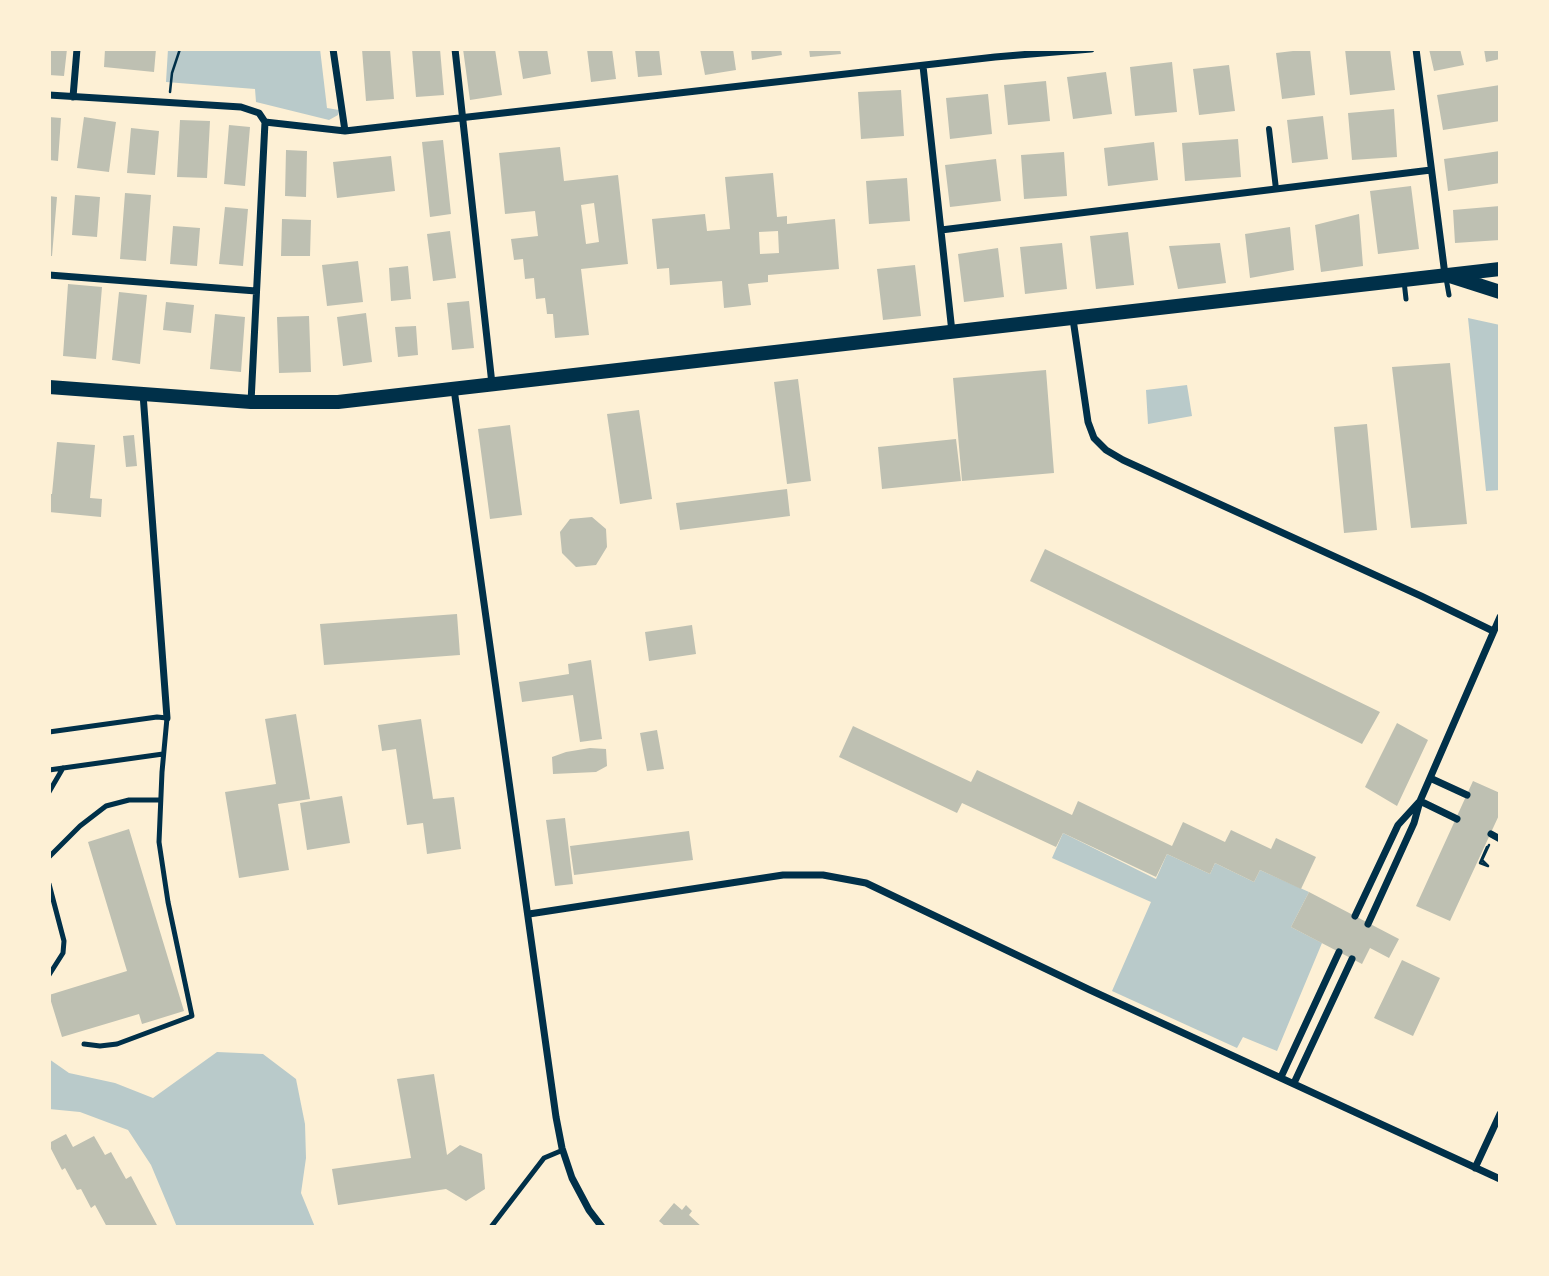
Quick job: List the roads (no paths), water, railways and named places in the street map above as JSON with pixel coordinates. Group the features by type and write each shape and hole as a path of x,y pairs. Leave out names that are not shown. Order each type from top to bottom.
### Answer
{"main road":[{"path":"49,387 251,402 338,402 1500,269"},
{"path":"1446,275 1500,292"}],"street":[{"path":"73,97 76,49"},
{"path":"333,49 345,131"},
{"path":"454,49 492,384"},
{"path":"265,122 345,131 1091,49"},
{"path":"1416,49 1446,275"},
{"path":"923,66 952,332"},
{"path":"49,95 248,109 258,113 265,122 251,402"},
{"path":"1269,129 1276,189"},
{"path":"941,230 1431,170"},
{"path":"49,275 256,291"},
{"path":"1073,319 1088,422 1094,438 1106,450 1493,631"},
{"path":"454,389 529,914 548,1070 563,1150 580,1195 602,1227"},
{"path":"143,394 167,718"},
{"path":"1368,924 1414,823 1420,801 1500,617"},
{"path":"1430,778 1467,795"},
{"path":"1420,801 1457,819"},
{"path":"1355,916 1398,825 1420,801"},
{"path":"529,914 783,875 823,875 866,883 1090,990 1500,1179"},
{"path":"1281,1077 1339,952"},
{"path":"1294,1083 1352,958"},
{"path":"1475,1167 1500,1114"}],"lane":[{"path":"1446,275 1449,295"},
{"path":"1404,281 1406,299"},
{"path":"49,732 157,717 167,718 159,842 168,902 192,1016 117,1044 83,1044"},
{"path":"49,771 163,754"},
{"path":"49,792 63,768"},
{"path":"49,857 80,826 106,806 129,800 160,800"},
{"path":"49,884 64,941 63,953 49,975"},
{"path":"491,1227 544,1158 563,1150"}]}
